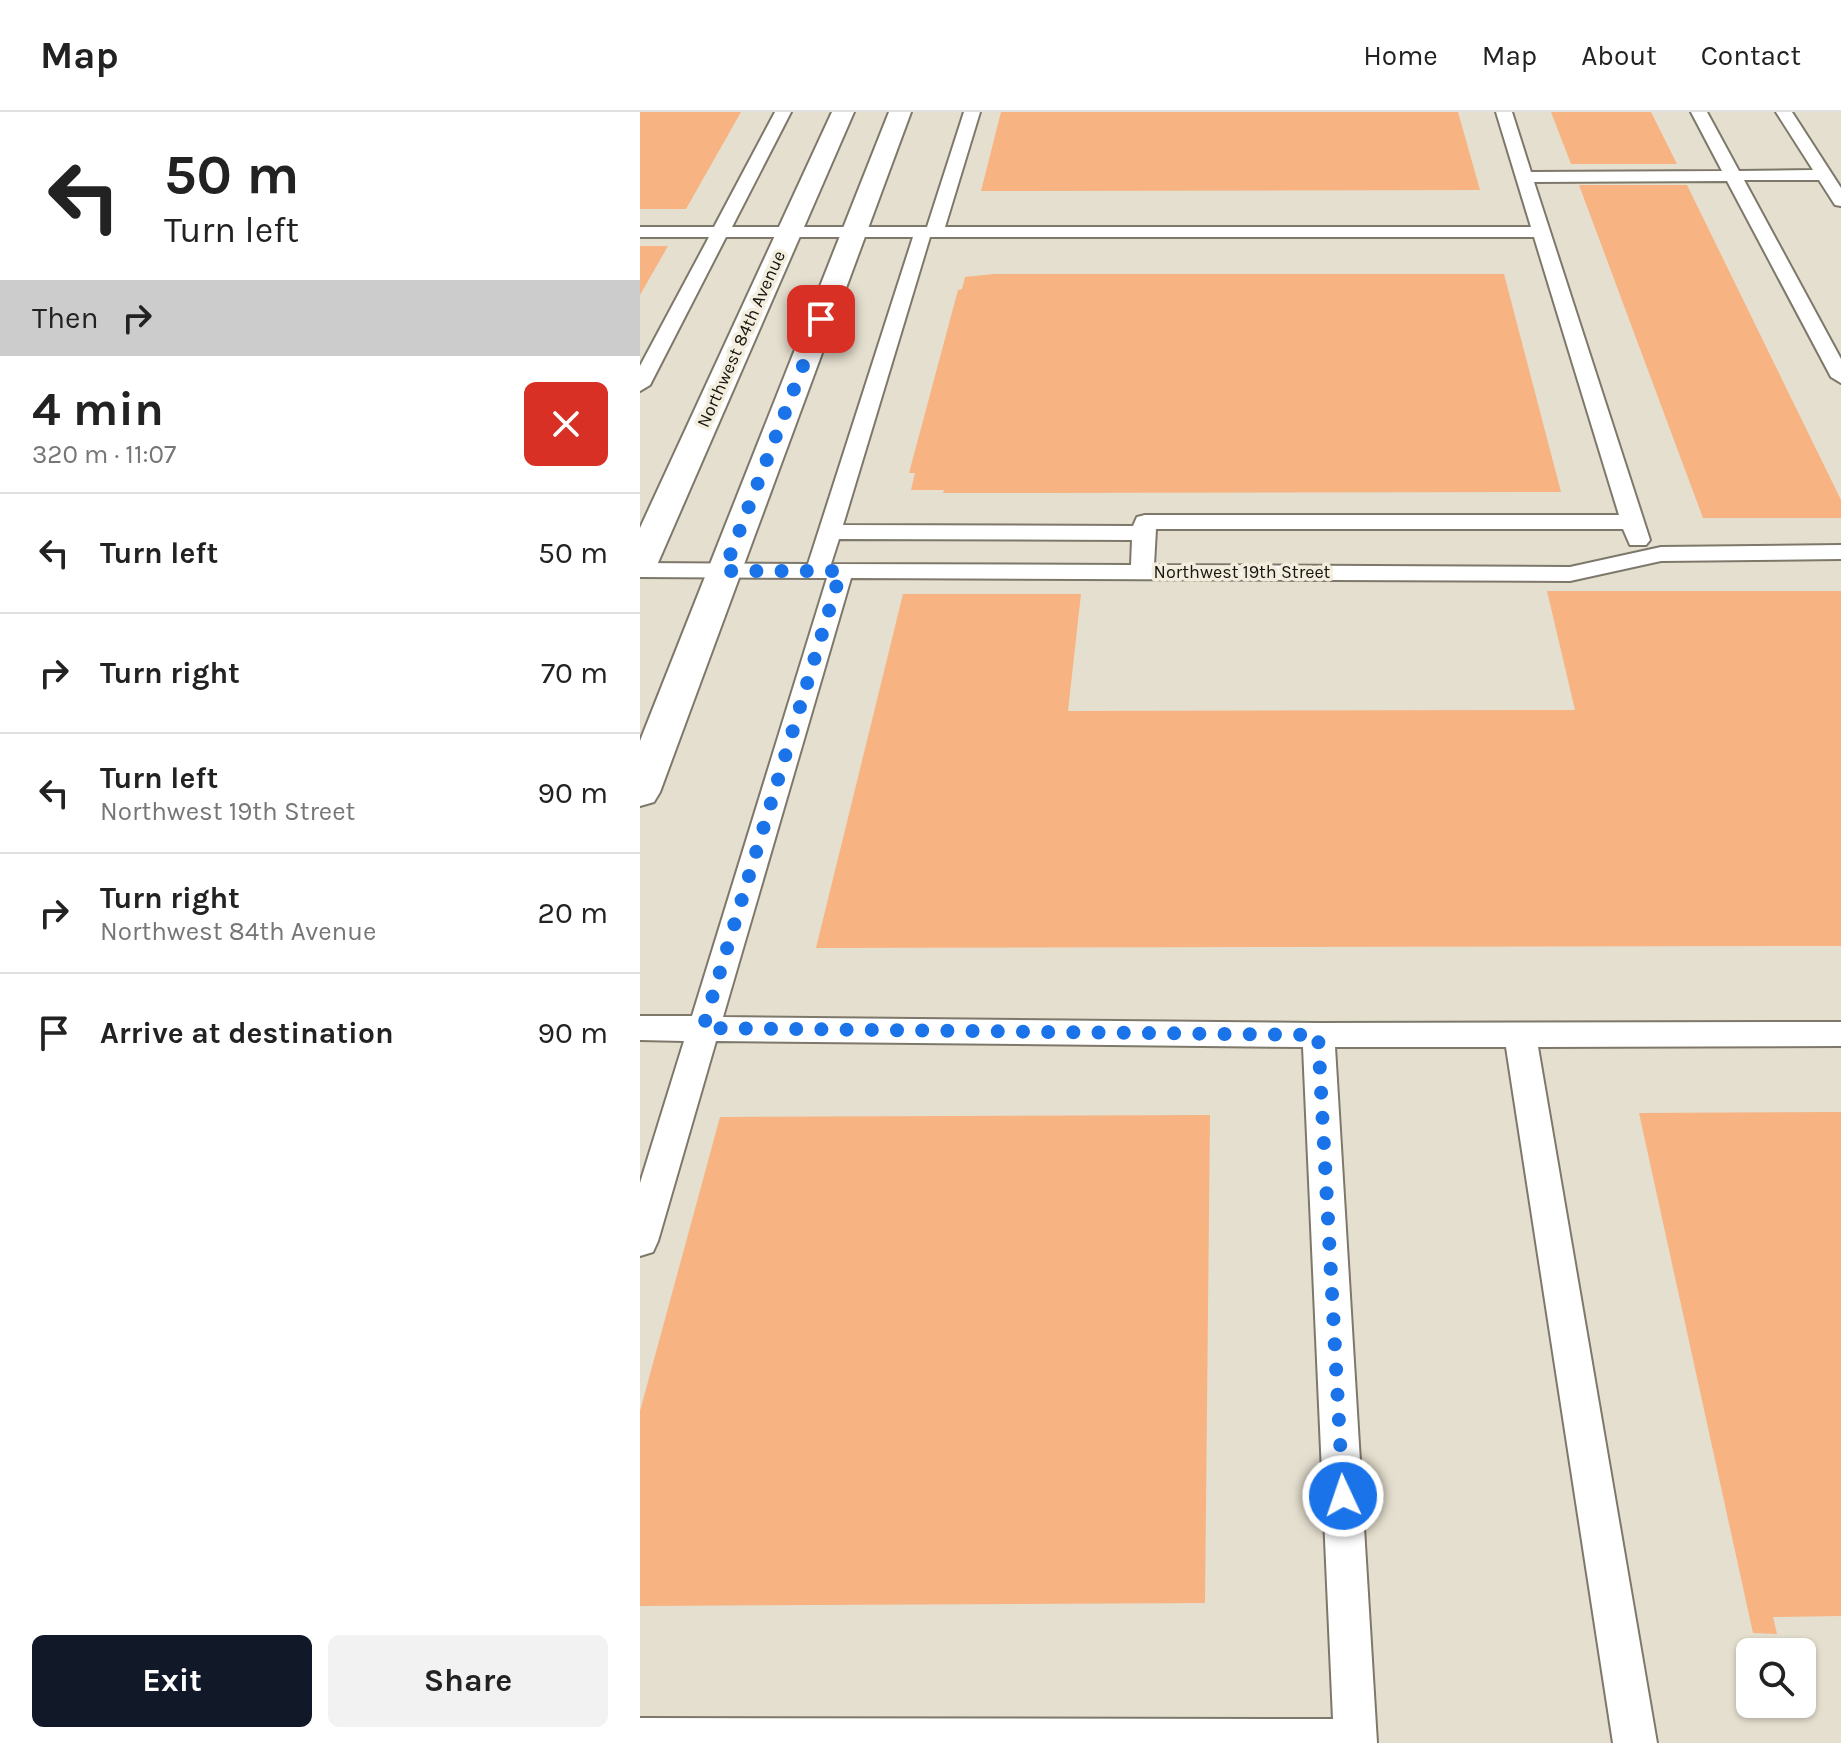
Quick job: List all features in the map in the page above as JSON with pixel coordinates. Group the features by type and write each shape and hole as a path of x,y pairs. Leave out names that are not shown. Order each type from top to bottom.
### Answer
{"street":[{"name":"Northwest 84th Avenue","path":"640,568 843,112"},
{"path":"640,792 900,112"}],"lane":[{"path":"640,385 783,112"},
{"path":"640,1241 703,1028 829,571 828,532 972,112"},
{"path":"1504,112 1643,557"},
{"path":"1699,112 1841,377"},
{"path":"1784,112 1841,201"},
{"path":"1524,177 1824,175"},
{"path":"640,232 1542,232"},
{"path":"1142,572 1145,522 1632,522"},
{"path":"828,532 1144,533"},
{"name":"Northwest 19th Street","path":"640,568 724,571 1570,574 1661,554 1841,552"},
{"path":"640,1028 1318,1035 1841,1034"},
{"path":"640,1740 1356,1741 1318,1035"},
{"path":"1520,1036 1635,1743"}],"building":[{"path":"640,112 741,112 686,209 640,209"},
{"path":"1001,112 1458,112 1480,190 981,191"},
{"path":"1551,112 1651,112 1677,164 1571,164"},
{"path":"1579,185 1687,185 1841,500 1841,518 1703,518"},
{"path":"640,246 668,246 640,295"},
{"path":"994,274 1504,274 1561,492 943,493 944,490 911,490 915,473 909,473 958,290 962,289 965,277"},
{"path":"1547,591 1841,591 1841,946 816,948 903,594 1081,594 1068,711 1575,710"},
{"path":"1841,1112 1841,1616 1773,1617 1777,1634 1753,1633 1639,1113"},
{"path":"1210,1115 1205,1603 640,1606 640,1411 720,1117"}],"route":[{"path":"821,319 724,571 841,571 703,1028 1318,1035 1343,1496"}]}
